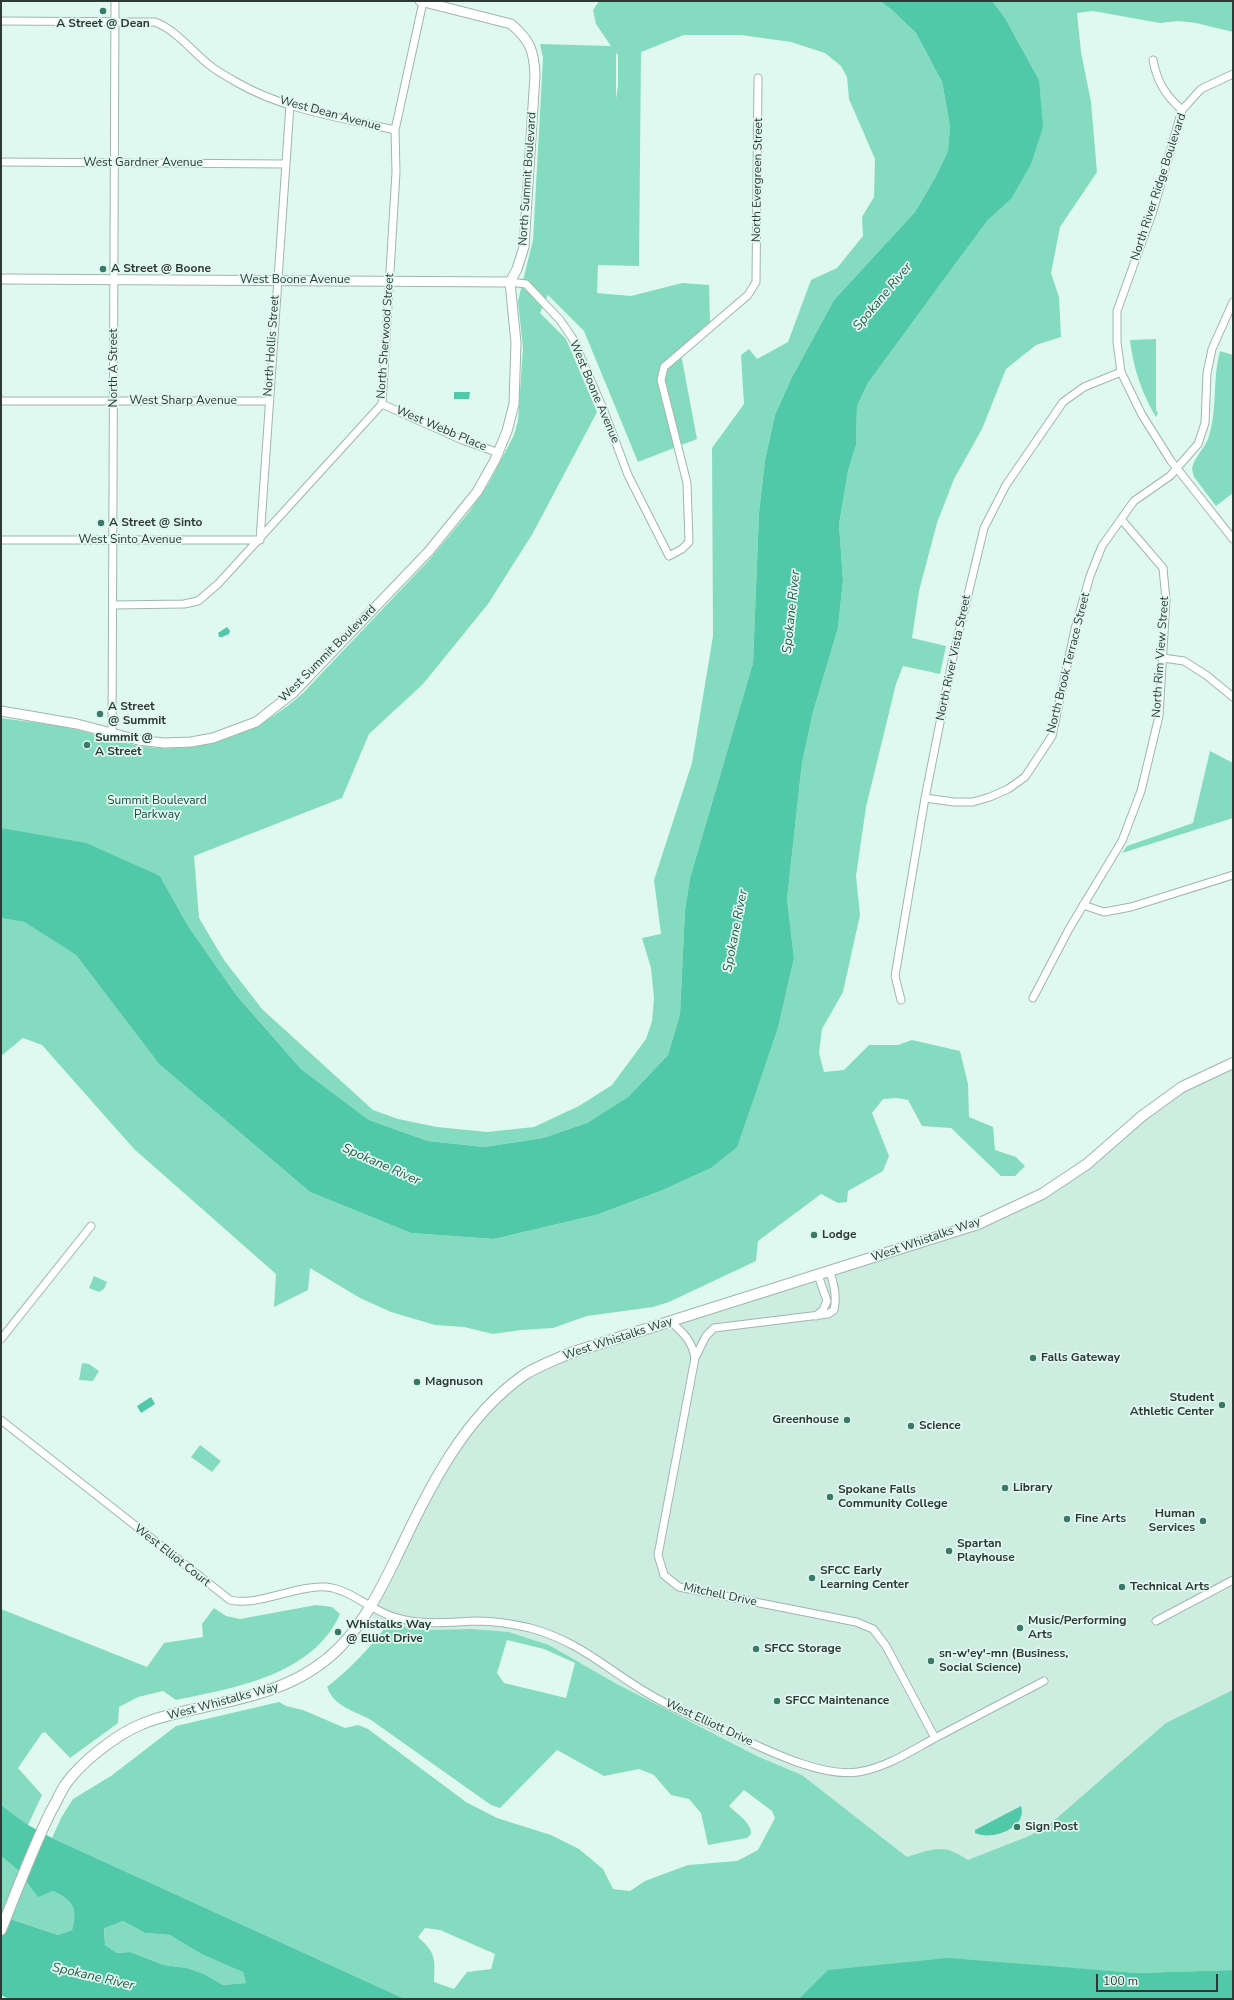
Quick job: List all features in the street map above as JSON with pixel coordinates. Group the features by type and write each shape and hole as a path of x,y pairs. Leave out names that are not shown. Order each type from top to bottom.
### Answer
{"main road":[{"name":"West Whistalks Way","path":"1,1930 33,1850 65,1785 98,1751 142,1724 176,1714 256,1696 292,1682 314,1670 332,1655 351,1634 370,1607 442,1468 477,1417 499,1394 526,1374 570,1353 978,1224 1042,1194 1086,1164 1142,1116 1182,1087 1233,1063"}],"street":[{"name":"North A Street","path":"112,734 114,605 115,1"},
{"name":"North Summit Boulevard","path":"422,1 511,24 530,44 534,59 535,75 524,247 517,269 510,282"},
{"name":"North Sherwood Street","path":"114,605 170,605 198,601 218,584 260,540 382,404 396,172 395,130 422,1"},
{"name":"West Dean Avenue","path":"1,21 155,22 168,28 212,67 238,84 290,105 395,130"},
{"path":"1154,60 1159,84 1169,99 1182,110"},
{"name":"North River Ridge Boulevard","path":"1233,74 1201,88 1182,110 1153,211 1117,311 1117,342 1121,372 1142,415 1177,469 1233,539"},
{"name":"North Evergreen Street","path":"756,282 758,78"},
{"name":"North Hollis Street","path":"260,540 268,401 290,105"},
{"name":"West Gardner Avenue","path":"1,162 285,164"},
{"name":"West Boone Avenue","path":"1,279 114,278 390,280 510,282 526,284 560,320 573,339 604,411 628,475 669,556 682,549 689,542 688,482 661,380 664,367 748,296 756,282"},
{"path":"499,453 507,431 514,404 516,342 510,282"},
{"name":"North Brook Terrace Street","path":"925,798 954,802 973,802 990,797 1008,789 1025,777 1052,736 1076,629 1090,576 1102,546 1134,501 1170,476 1191,454 1202,434 1206,413 1207,373 1212,350 1233,302"},
{"name":"North River Vista Street","path":"901,1000 895,976 925,798 955,650 984,528 1006,485 1063,402 1084,387 1121,372"},
{"name":"West Sharp Avenue","path":"1,401 268,401"},
{"name":"West Webb Place","path":"382,404 460,439 499,453"},
{"name":"West Summit Boulevard","path":"1,711 77,724 112,734 164,743 191,742 213,738 256,722 293,693 429,551 477,492 499,453"},
{"name":"North Rim View Street","path":"1034,998 1069,929 1122,841 1142,791 1159,716 1166,600 1163,568 1121,519"},
{"name":"West Sinto Avenue","path":"1,540 260,540"},
{"path":"1163,658 1184,661 1206,675 1233,697"},
{"path":"1083,905 1104,912 1131,907 1233,875"},
{"path":"1,1339 91,1226"},
{"path":"816,1316 828,1314 834,1310 836,1290 830,1272"},
{"path":"816,1316 823,1310 827,1301 818,1275"},
{"name":"Mitchell Drive","path":"816,1316 714,1328 706,1336 695,1358 658,1556 664,1575 679,1587 856,1622 873,1629 886,1646 935,1738"},
{"name":"Mitchell Drive","path":"670,1321 687,1337 693,1347 695,1358"},
{"name":"West Elliot Court","path":"1,1420 228,1599 243,1602 324,1587 342,1591 370,1607"},
{"path":"1156,1622 1233,1580"},
{"name":"West Elliott Drive","path":"370,1607 387,1615 412,1622 499,1622 529,1628 557,1637 596,1657 634,1685 661,1701 772,1752 824,1770 846,1773 870,1770 887,1763 1044,1681"}],"shaded area":[{"name":"Spokane Falls Community College","path":"1233,1063 1233,1716 1009,1865 907,1857 802,1775 759,1757 615,1683 549,1645 509,1632 473,1629 420,1630 377,1623 371,1613 442,1468 499,1395 570,1353 906,1248 1042,1194 1142,1116"}],"green space":[{"name":"Summit Boulevard Parkway","path":"599,1 880,1 892,10 916,33 942,82 950,126 948,151 935,178 915,212 834,300 791,379 775,415 765,460 759,513 753,663 690,878 685,910 680,1014 668,1055 628,1097 587,1123 543,1138 484,1147 428,1141 369,1120 301,1069 237,996 188,926 160,876 1,828 1,718 42,723 147,747 190,747 231,737 269,719 303,693 430,559 469,512 489,483 514,435 518,421 523,348 518,301 533,240 543,58 540,44 611,46 596,24 593,10","holes":["684,35 741,35 791,42 825,53 841,66 847,77 849,99 875,159 874,197 862,217 863,236 837,268 811,280 788,342 757,359 749,349 741,355 744,404 712,448 713,636 692,763 654,880 661,934 642,938 651,968 654,998 652,1021 646,1039 612,1085 579,1106 534,1127 487,1132 437,1127 398,1119 373,1110 262,1009 224,960 199,918 194,856 342,798 369,734 423,684 488,604 533,533 597,412 566,339 540,313 548,295 584,331 638,462 697,439 680,349 710,322 709,285 682,283 631,296 597,293 598,265 639,266 641,52","616,53 618,55 618,85 616,99"]},
{"path":"992,1 1233,1 1233,32 1196,23 1178,21 1160,23 1093,11 1077,13 1081,52 1091,102 1097,172 1060,227 1051,273 1059,297 1061,337 1036,345 1006,369 982,429 954,479 937,523 919,591 912,638 946,646 940,674 903,666 896,684 866,807 856,876 860,915 843,992 822,1029 819,1053 824,1072 844,1070 869,1045 898,1045 912,1040 960,1051 968,1084 969,1117 993,1127 995,1150 1016,1157 1025,1166 1015,1176 1001,1176 951,1128 922,1126 908,1100 897,1098 883,1099 872,1113 889,1156 883,1171 848,1191 847,1202 838,1203 821,1194 758,1241 756,1261 669,1302 653,1307 587,1316 553,1328 493,1334 464,1327 435,1325 391,1312 360,1298 310,1268 308,1290 274,1307 276,1274 134,1149 42,1045 23,1038 1,1056 1,918 24,922 76,955 159,1064 310,1192 411,1233 494,1239 596,1215 663,1190 711,1168 736,1147 778,1028 794,958 787,899 802,763 813,712 838,628 843,580 839,525 848,471 856,445 857,406 868,383 953,267 988,220 1011,199 1039,80 1005,18"},
{"path":"1156,339 1156,410 1158,413 1156,417 1146,399 1139,380 1133,360 1130,340"},
{"path":"1220,351 1233,355 1233,493 1216,506 1194,477 1192,469 1194,462 1208,439 1211,428 1216,373"},
{"path":"1210,751 1233,763 1233,818 1122,853 1127,846 1193,823"},
{"path":"94,1276 107,1282 104,1289 99,1292 89,1288"},
{"path":"82,1363 89,1364 99,1371 93,1381 79,1380"},
{"path":"200,1445 221,1461 212,1472 191,1457"},
{"path":"316,1605 332,1607 340,1614 328,1635 311,1651 292,1665 247,1684 176,1700 163,1691 138,1697 119,1707 118,1723 70,1758 45,1732 42,1733 18,1768 42,1795 28,1825 1,1805 1,1609 147,1667 164,1643 203,1637 202,1624 214,1608 226,1616 240,1619"},
{"path":"388,1624 420,1630 473,1629 509,1632 549,1645 615,1683 759,1757 802,1775 907,1857 931,1850 944,1849 968,1860 1029,1836 1049,1825 1166,1723 1233,1690 1233,1970 1137,1973 1067,1968 801,1999 405,1999 52,1838 61,1818 73,1799 111,1776 176,1726 279,1702 286,1706 303,1710 345,1728 358,1725 368,1729 466,1802 497,1818 551,1835 579,1849 603,1869 613,1889 630,1891 645,1881 688,1865 737,1861 758,1850 775,1818 772,1811 744,1790 729,1806 746,1822 751,1830 751,1834 747,1838 708,1845 701,1813 689,1799 671,1795 654,1775 639,1769 604,1776 557,1750 500,1808 491,1805 371,1720 340,1704 330,1694 327,1687 367,1650","holes":["507,1640 544,1649 575,1663 566,1698 504,1683 497,1673","425,1928 440,1930 495,1954 491,1969 467,1972 454,1989 434,1982 433,1956 428,1947 418,1937"]},
{"path":"1,1856 18,1870 38,1896 53,1891 69,1902 74,1910 72,1930 58,1935 1,1916"},
{"path":"123,1921 145,1933 170,1935 243,1972 246,1983 223,1985 204,1974 187,1968 164,1965 130,1952 117,1953 105,1945 104,1927"}],"water":[{"name":"Spokane River","path":"880,1 992,1 1005,18 1039,80 1043,127 1031,164 1011,199 988,220 953,267 868,383 857,406 856,445 848,471 839,525 843,580 838,628 813,712 802,763 787,899 794,958 778,1028 737,1147 711,1168 663,1190 596,1215 494,1239 411,1233 310,1192 159,1064 76,955 24,922 1,918 1,828 86,843 160,876 188,926 237,996 301,1069 369,1120 428,1141 484,1147 543,1138 587,1123 628,1097 668,1055 680,1014 685,910 690,878 753,663 759,513 765,460 775,415 791,379 834,300 915,212 935,178 948,151 950,126 942,82 916,33 892,10"},
{"path":"454,392 470,392 469,399 454,399"},
{"path":"227,627 230,631 229,634 219,637 218,633"},
{"path":"151,1397 155,1404 141,1413 137,1406"},
{"name":"Spokane River","path":"1,1805 28,1825 52,1838 405,1999 9,1999 1,1995 1,1916 58,1935 72,1930 74,1910 65,1898 53,1891 38,1897 18,1870 1,1856","holes":["123,1921 145,1933 170,1935 202,1954 243,1972 246,1983 223,1985 204,1974 187,1968 164,1965 130,1952 117,1953 105,1945 104,1928"]},
{"path":"1021,1806 1022,1814 1019,1821 1013,1827 998,1834 982,1835 975,1833 975,1830"},
{"path":"948,1958 1137,1973 1233,1970 1233,1999 799,1999 828,1970"}],"place":[{"name":"A Street @ Dean","path":"103,11"},
{"name":"A Street @ Boone","path":"103,269"},
{"name":"A Street @ Sinto","path":"101,523"},
{"name":"A Street @ Summit","path":"100,714"},
{"name":"Summit @ A Street","path":"87,745"},
{"name":"Lodge","path":"814,1235"},
{"name":"Falls Gateway","path":"1033,1358"},
{"name":"Magnuson","path":"417,1382"},
{"name":"Student Athletic Center","path":"1222,1405"},
{"name":"Greenhouse","path":"847,1420"},
{"name":"Science","path":"911,1426"},
{"name":"Library","path":"1005,1488"},
{"name":"Spokane Falls Community College","path":"830,1497"},
{"name":"Fine Arts","path":"1067,1519"},
{"name":"Human Services","path":"1203,1521"},
{"name":"Spartan Playhouse","path":"949,1551"},
{"name":"SFCC Early Learning Center","path":"812,1578"},
{"name":"Technical Arts","path":"1122,1587"},
{"name":"Music/Performing Arts","path":"1020,1628"},
{"name":"Whistalks Way @ Elliot Drive","path":"338,1632"},
{"name":"SFCC Storage","path":"756,1649"},
{"name":"sn-w'ey'-mn (Business, Social Science)","path":"931,1661"},
{"name":"SFCC Maintenance","path":"777,1701"},
{"name":"Sign Post","path":"1017,1827"}]}
